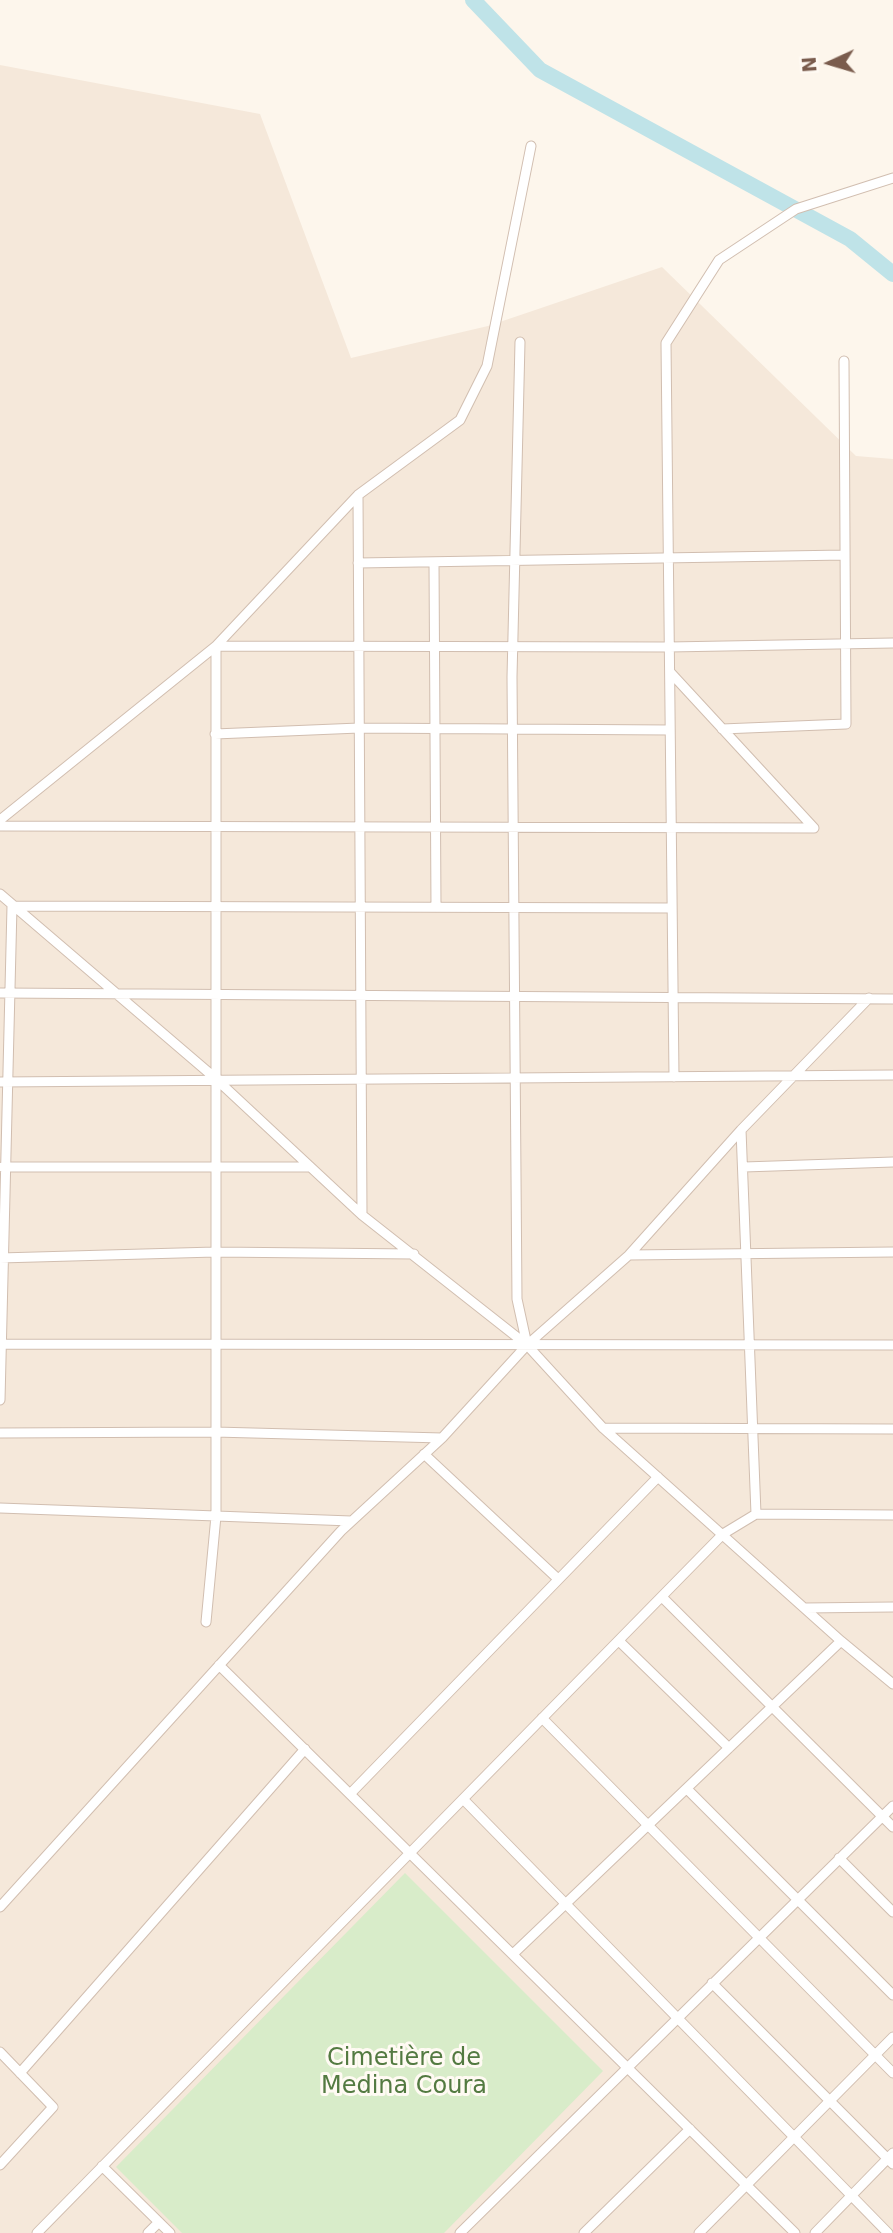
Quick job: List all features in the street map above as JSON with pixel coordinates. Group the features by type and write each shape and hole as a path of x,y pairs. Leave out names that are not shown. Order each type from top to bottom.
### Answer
{"street":[{"path":"0,820 216,646 358,495 460,420 487,366 531,146"},
{"path":"674,1077 666,343 719,260 796,209 893,178"},
{"path":"520,342 512,729 517,1299 527,1345"},
{"path":"722,729 846,724 844,361"},
{"path":"358,495 359,1080 362,1215"},
{"path":"358,563 845,555"},
{"path":"434,562 436,907"},
{"path":"216,646 669,647 893,643"},
{"path":"206,1622 215,1516 216,646"},
{"path":"0,826 814,828 670,672"},
{"path":"215,734 359,729 670,730"},
{"path":"0,894 215,1078 307,1167 362,1215 527,1345 603,1428 841,1642 893,1684"},
{"path":"12,906 672,908"},
{"path":"0,1400 5,993 12,906"},
{"path":"5,993 673,995 893,999"},
{"path":"0,1907 351,1521 442,1438 527,1345 629,1255 741,1130 869,998"},
{"path":"4,1082 215,1078 359,1080 893,1075"},
{"path":"741,1130 755,1514"},
{"path":"744,1167 893,1162"},
{"path":"3,1167 307,1167"},
{"path":"2,1258 215,1252 414,1254"},
{"path":"629,1255 893,1252"},
{"path":"1,1344 893,1345"},
{"path":"603,1428 893,1429"},
{"path":"0,1433 215,1432 442,1438"},
{"path":"424,1454 558,1579"},
{"path":"350,1794 658,1477"},
{"path":"0,1508 351,1521"},
{"path":"37,2233 723,1534 755,1514 893,1515"},
{"path":"662,1597 893,1827"},
{"path":"805,1608 893,1607"},
{"path":"619,1641 729,1748"},
{"path":"513,1954 841,1642"},
{"path":"219,1665 795,2233"},
{"path":"542,1718 893,2073"},
{"path":"20,2073 305,1749"},
{"path":"687,1788 893,1995"},
{"path":"463,1799 888,2233"},
{"path":"460,2233 893,1806"},
{"path":"839,1858 893,1912"},
{"path":"712,1983 891,2158 815,2233"},
{"path":"699,2233 893,2037"},
{"path":"0,2052 53,2107 0,2165"},
{"path":"584,2233 690,2129"},
{"path":"102,2166 170,2233"},
{"path":"148,2233 159,2222"}],"shaded area":[{"path":"0,65 260,114 351,358 488,326 662,267 856,456 893,459 893,2233 0,2233"}],"green space":[{"name":"Cimetière de Medina Coura","path":"405,1873 603,2071 444,2233 182,2233 116,2167"}],"waterway":[{"path":"473,0 540,70 850,239 893,274"}]}
